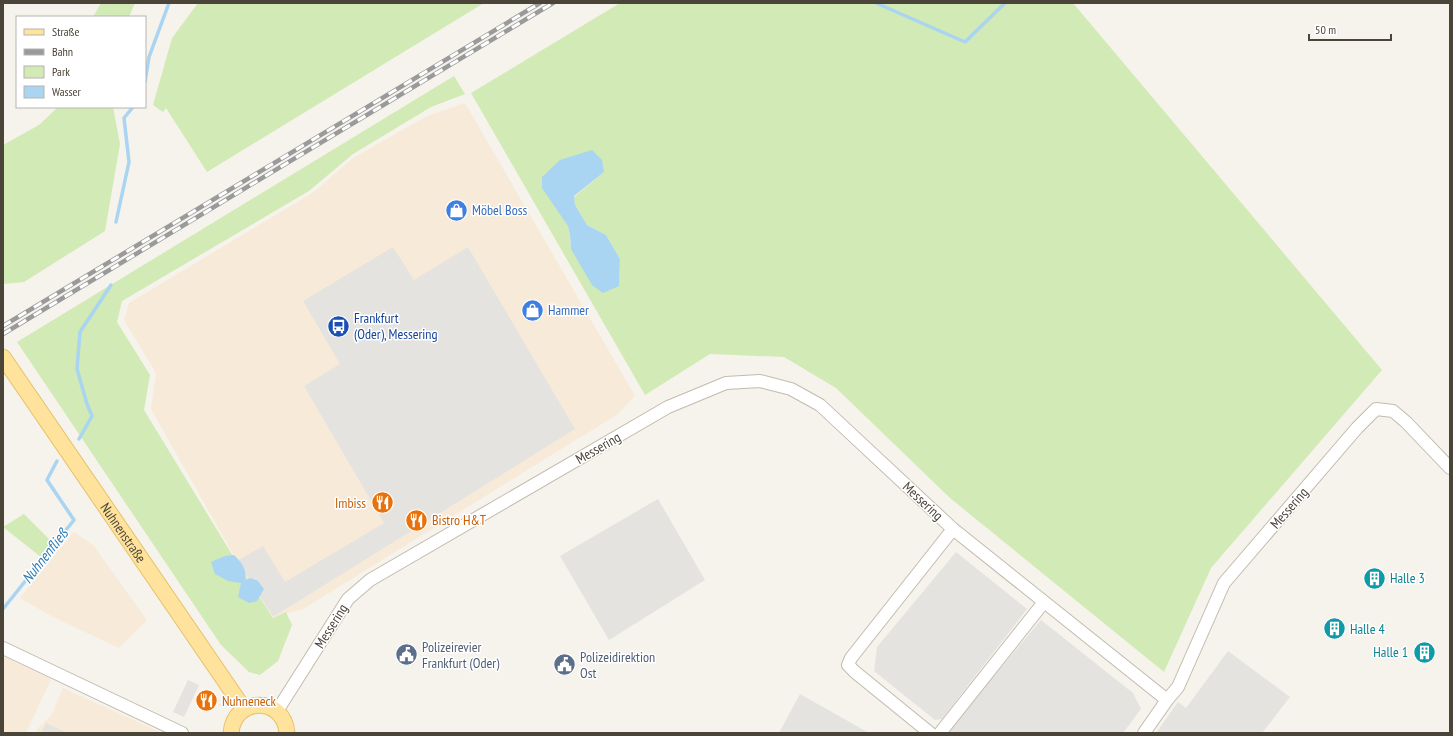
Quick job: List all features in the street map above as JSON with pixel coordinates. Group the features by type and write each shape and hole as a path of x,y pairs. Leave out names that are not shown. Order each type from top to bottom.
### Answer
{"main road":[{"name":"Nuhnenstraße","path":"5,359 244,709"},
{"path":"231,733 235,719 244,709 250,706 258,705 265,705 277,712 283,718 287,733"}],"street":[{"name":"Messering","path":"277,712 348,599 370,580 668,407 726,383 760,381 791,389 820,405 953,529 1167,700"},
{"name":"Messering","path":"1144,733 1178,687 1224,583 1357,428 1376,409 1393,411 1406,422 1450,468"},
{"name":"Messering","path":"930,733 855,672 848,664 851,658 953,529"},
{"path":"940,733 1044,602"},
{"path":"3,648 182,733"}],"shaded area":[{"path":"465,103 635,396 618,414 303,609 273,617 237,561 151,409 156,373 124,320 129,303 314,192 353,158 427,116"},
{"path":"393,247 414,280 468,247 575,429 273,617 237,561 263,546 285,582 384,523 304,386 340,364 303,301"},
{"path":"658,499 705,580 609,640 560,556"},
{"path":"74,532 93,545 147,620 119,648 53,617 20,598"},
{"path":"956,552 1027,609 942,719 935,720 874,671 877,647"},
{"path":"1041,620 1133,693 1141,709 1123,733 946,733"},
{"path":"1228,651 1290,697 1262,733 1156,733 1178,702 1186,708"},
{"path":"3,656 51,679 26,733 3,733"},
{"path":"188,680 199,685 184,717 173,712"},
{"path":"63,688 162,733 36,733 38,728 51,716"},
{"path":"800,694 869,733 779,733"},
{"path":"46,723 67,733 41,733"}],"green space":[{"path":"101,3 135,3 129,16 94,16"},
{"path":"198,3 484,3 207,172 166,108 163,112 153,105 172,38"},
{"path":"620,3 1073,3 1382,370 1211,568 1164,672 950,498 836,388 784,357 710,354 645,395 471,93","holes":["560,160 604,172 574,197 575,205 587,225 606,235 620,259 619,286 571,249"]},
{"path":"454,76 465,94 431,107 353,154 309,191 122,301 117,322 150,375 144,410 236,561 273,618 286,612 292,625 278,661 260,675 249,672 221,645 17,342"},
{"path":"57,108 113,108 120,144 105,231 24,282 3,284 3,145 39,125"},
{"path":"24,514 52,542 41,557 3,527"}],"water":[{"path":"592,150 602,160 604,172 574,196 575,205 587,225 606,235 620,259 619,286 603,293 592,285 571,249 568,226 542,188 542,177 560,160"},
{"path":"234,555 243,566 245,580 251,578 258,581 264,589 257,601 249,603 238,597 241,583 228,581 215,574 211,562 225,556"}],"waterway":[{"name":"Nuhnenfließ","path":"146,76 149,57 169,3"},
{"name":"Nuhnenfließ","path":"876,3 965,42 1005,3"},
{"name":"Nuhnenfließ","path":"116,222 129,162 124,118 132,108"},
{"name":"Nuhnenfließ","path":"79,439 92,416 77,369 80,332 111,285"},
{"name":"Nuhnenfließ","path":"3,609 74,520 47,480 57,461"}],"railway":[{"path":"3,326 540,3"},
{"path":"3,334 553,3"}],"place":[{"name":"Möbel Boss","path":"456,210"},
{"name":"Hammer","path":"532,310"},
{"name":"Frankfurt (Oder), Messering","path":"339,326"},
{"name":"Imbiss","path":"382,503"},
{"name":"Bistro H&T","path":"417,520"},
{"name":"Halle 3","path":"1374,578"},
{"name":"Halle 4","path":"1334,629"},
{"name":"Halle 1","path":"1424,652"},
{"name":"Polizeirevier Frankfurt (Oder)","path":"406,655"},
{"name":"Polizeidirektion Ost","path":"565,665"},
{"name":"Nuhneneck","path":"206,701"}]}
